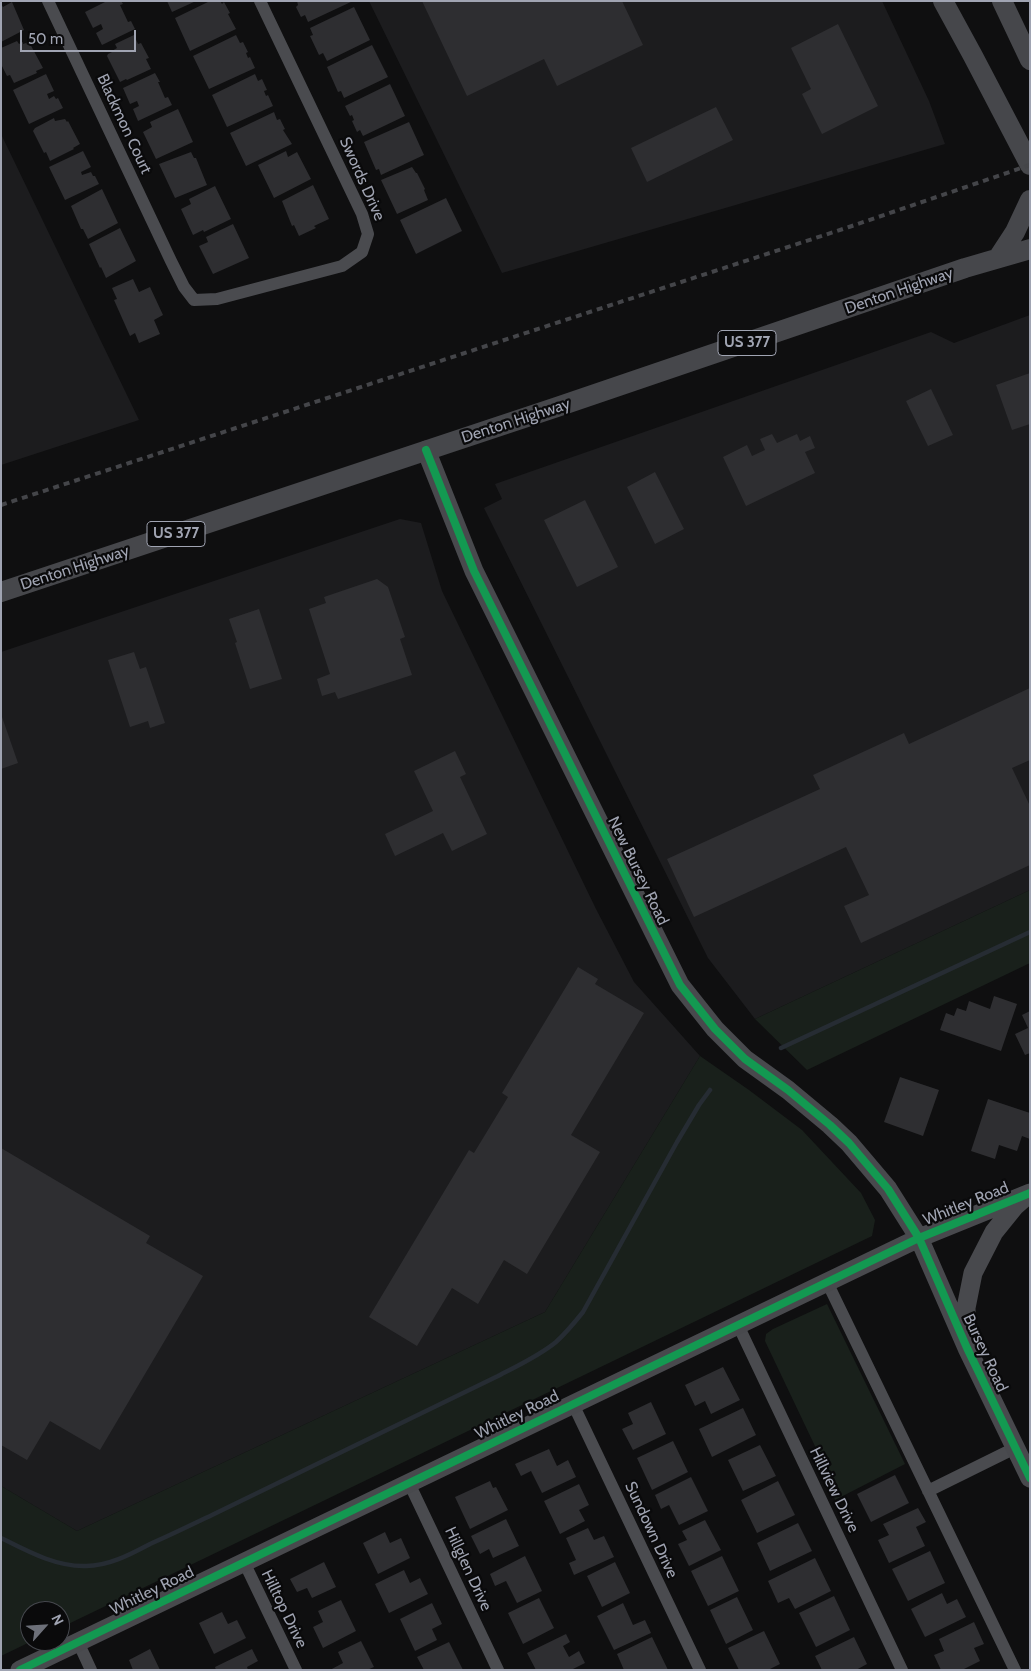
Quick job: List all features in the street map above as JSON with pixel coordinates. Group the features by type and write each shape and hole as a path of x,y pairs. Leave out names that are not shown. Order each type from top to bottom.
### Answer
{"main road":[{"path":"943,1 1030,165"},
{"path":"1002,1 1030,60"},
{"path":"998,258 1015,232 1030,200"},
{"name":"Denton Highway","path":"1,592 998,258 1030,249"}],"street":[{"name":"Blackmon Court","path":"48,1 171,261"},
{"name":"Swords Drive","path":"171,261 184,287 194,300 217,299 342,266 362,252 368,234 362,214 260,1"},
{"name":"New Bursey Road","path":"426,450 474,571 680,985 715,1029 745,1059 788,1090 849,1144 888,1189 919,1238"},
{"name":"Whitley Road","path":"20,1670 919,1238 1030,1193"},
{"path":"967,1348 966,1308 972,1273 994,1232 1015,1206 1030,1193"},
{"name":"Bursey Road","path":"919,1238 967,1348 1030,1478"},
{"path":"826,1282 1015,1670"},
{"name":"Hillview Drive","path":"738,1325 902,1670"},
{"name":"Sundown Drive","path":"573,1404 700,1670"},
{"path":"928,1491 1015,1448"},
{"name":"Hillglen Drive","path":"410,1483 498,1670"},
{"name":"Hilltop Drive","path":"244,1562 296,1670"},
{"path":"78,1642 91,1670"}],"shaded area":[{"path":"369,1 882,1 929,101 945,144 502,273"},
{"path":"1,134 139,420 1,465"},
{"path":"1030,315 1030,890 755,1019 708,958 484,508 502,499 495,484 931,332 954,343"},
{"path":"400,519 421,523 442,591 596,909 634,982 700,1056 545,1312 77,1531 1,1486 1,652"},
{"path":"1030,890 1030,963 807,1070 755,1019"},
{"path":"700,1056 802,1130 861,1193 875,1220 872,1236 70,1623 70,1601 20,1601 20,1647 1,1656 1,1486 77,1531 545,1312"},
{"path":"827,1304 905,1464 835,1500 823,1463 765,1341 766,1334 773,1329"}],"building":[{"path":"107,1 121,1 123,4 120,5 128,22 131,21 135,29 102,45 96,33 103,29 101,24 93,28 85,12"},
{"path":"167,1 196,1 172,12"},
{"path":"210,1 220,1 222,4 224,2 236,29 190,51 175,18"},
{"path":"297,1 353,1 308,22 305,15 301,17 296,7 298,5"},
{"path":"422,1 622,1 643,45 557,86 544,59 467,96"},
{"path":"12,2 24,30 1,42 1,4 3,7"},
{"path":"354,7 370,40 327,61 323,53 319,55 310,36 313,35 310,28"},
{"path":"838,24 878,106 822,134 802,94 811,89 791,48"},
{"path":"134,35 138,44 141,43 149,58 146,59 151,69 120,82 107,56 117,48 115,44"},
{"path":"236,35 240,43 243,42 248,52 246,53 248,58 250,57 255,68 209,89 193,56"},
{"path":"17,41 19,44 29,42 43,68 36,71 37,73 14,83 10,75 7,76 1,64 1,48"},
{"path":"372,45 388,77 344,98 341,91 338,92 327,67"},
{"path":"155,73 165,98 168,97 172,105 138,121 133,109 139,106 137,101 130,104 123,88"},
{"path":"46,74 54,91 47,94 49,99 54,96 56,99 58,98 63,108 29,124 13,90"},
{"path":"255,74 258,81 262,79 267,90 264,91 266,96 268,95 273,106 227,127 212,95"},
{"path":"390,84 405,116 363,136 360,130 357,132 352,121 354,120 352,115 350,116 345,106"},
{"path":"716,107 733,140 647,182 631,148"},
{"path":"178,109 193,142 156,159 143,132 152,127 150,122"},
{"path":"274,112 277,120 280,119 285,129 283,130 292,144 246,166 230,133"},
{"path":"54,118 55,121 65,119 68,121 80,144 50,161 33,131"},
{"path":"409,122 424,155 381,175 379,169 376,170 364,142"},
{"path":"83,151 91,167 81,172 82,175 91,172 99,184 65,200 49,167"},
{"path":"286,151 288,157 297,152 311,179 274,198 258,165"},
{"path":"191,152 194,158 196,158 207,185 175,198 159,164"},
{"path":"412,167 425,189 428,200 397,214 381,180"},
{"path":"313,185 329,219 299,236 294,225 292,226 282,201"},
{"path":"215,186 231,219 204,232 203,230 193,235 181,209 191,204 189,199"},
{"path":"102,189 118,223 88,239 83,229 81,229 71,206"},
{"path":"446,198 462,231 416,254 400,220"},
{"path":"233,224 249,258 213,274 199,246 208,242 206,237"},
{"path":"120,228 136,261 106,278 89,244"},
{"path":"133,279 139,292 150,287 163,315 154,320 160,334 139,343 135,333 130,336 114,300 117,299 112,288"},
{"path":"1030,373 1030,424 1012,430 996,385"},
{"path":"931,389 953,435 928,446 906,401"},
{"path":"772,434 777,443 797,434 800,441 810,436 815,448 805,452 815,473 746,506 723,457 747,445 752,456 765,450 760,439"},
{"path":"655,472 684,529 655,544 627,487"},
{"path":"585,500 618,567 577,587 544,520"},
{"path":"377,579 388,587 405,637 400,639 412,675 338,699 335,692 322,696 317,679 330,674 309,609 326,603 324,597"},
{"path":"259,609 282,679 250,689 229,619"},
{"path":"134,652 140,669 146,667 165,723 150,728 148,721 130,727 108,660"},
{"path":"1030,688 1030,760 1012,768 1030,806 1030,865 861,943 844,906 869,895 846,847 694,917 667,859 820,789 813,775 904,733 909,744"},
{"path":"1,714 18,763 1,769"},
{"path":"455,751 466,774 460,777 487,834 452,851 443,833 395,856 385,834 433,811 414,771"},
{"path":"578,967 598,979 595,984 644,1013 571,1135 600,1152 527,1274 504,1260 478,1304 452,1288 417,1346 369,1317 469,1150 474,1153 508,1097 502,1093"},
{"path":"994,996 1017,1004 1001,1051 940,1030 946,1013 954,1016 957,1008 966,1011 969,1001 990,1009"},
{"path":"1030,1011 1030,1053 1025,1055 1015,1034 1028,1028 1022,1015"},
{"path":"900,1077 939,1090 923,1136 884,1122"},
{"path":"988,1099 1030,1113 1030,1139 1022,1136 1017,1151 999,1145 995,1159 971,1151"},
{"path":"1,1148 150,1236 146,1243 203,1276 100,1450 50,1421 27,1460 1,1445"},
{"path":"723,1367 740,1400 711,1414 705,1401 695,1406 685,1385"},
{"path":"651,1402 666,1434 633,1450 622,1429 633,1424 628,1413"},
{"path":"743,1408 756,1435 712,1457 699,1429"},
{"path":"673,1441 688,1472 652,1490 637,1458"},
{"path":"760,1445 776,1476 743,1491 728,1460"},
{"path":"549,1449 557,1466 568,1460 576,1477 542,1493 531,1471 521,1476 515,1464"},
{"path":"895,1475 909,1503 871,1522 857,1494"},
{"path":"691,1477 708,1511 679,1525 669,1505 661,1509 655,1495"},
{"path":"490,1481 493,1488 496,1487 508,1510 470,1529 455,1497"},
{"path":"778,1481 795,1515 757,1533 741,1500"},
{"path":"579,1484 589,1505 579,1510 585,1521 560,1534 544,1501"},
{"path":"918,1508 926,1522 916,1527 925,1546 889,1563 878,1540 889,1535 883,1524"},
{"path":"506,1519 519,1546 493,1558 489,1549 480,1554 471,1536"},
{"path":"705,1520 721,1550 689,1566 678,1544 687,1540 682,1531"},
{"path":"798,1523 812,1551 770,1571 757,1543"},
{"path":"588,1528 594,1540 604,1536 614,1557 574,1575 569,1563 576,1560 566,1538"},
{"path":"385,1532 390,1543 401,1538 410,1558 378,1574 363,1543"},
{"path":"930,1551 945,1583 908,1601 892,1569"},
{"path":"525,1556 542,1591 517,1603 506,1581 495,1586 490,1574"},
{"path":"722,1556 739,1591 708,1606 691,1571"},
{"path":"815,1558 831,1591 795,1609 789,1598 778,1603 768,1581"},
{"path":"324,1562 336,1587 312,1598 307,1588 297,1592 290,1579"},
{"path":"615,1562 630,1593 602,1607 587,1576"},
{"path":"404,1570 410,1583 420,1578 428,1594 389,1613 375,1584"},
{"path":"942,1593 947,1604 957,1599 966,1617 925,1637 911,1609"},
{"path":"834,1596 850,1630 816,1647 799,1613"},
{"path":"737,1597 753,1630 726,1644 710,1610"},
{"path":"539,1598 554,1628 523,1644 508,1613"},
{"path":"341,1600 356,1631 323,1648 313,1627 323,1622 318,1611"},
{"path":"432,1603 442,1624 432,1629 437,1640 415,1651 400,1619"},
{"path":"623,1603 633,1625 645,1620 651,1633 614,1650 597,1616"},
{"path":"222,1612 228,1624 237,1620 246,1638 214,1654 199,1623"},
{"path":"974,1622 984,1644 974,1648 980,1661 962,1670 941,1670 934,1655 944,1651 939,1639"},
{"path":"764,1631 780,1664 768,1670 739,1670 728,1648"},
{"path":"566,1634 570,1642 563,1646 569,1657 579,1651 585,1663 571,1670 536,1670 527,1653"},
{"path":"652,1637 668,1670 624,1670 617,1654"},
{"path":"854,1637 867,1664 856,1670 822,1670 815,1656"},
{"path":"361,1641 374,1667 367,1670 330,1670 343,1663 338,1652"},
{"path":"449,1642 463,1670 424,1670 417,1657"},
{"path":"150,1649 160,1670 133,1670 129,1660"},
{"path":"252,1649 258,1661 247,1667 248,1670 216,1670 215,1667"}],"waterway":[{"path":"781,1048 1030,932"},
{"path":"1,1538 42,1557 64,1564 86,1566 111,1562 498,1376 542,1352 560,1339 583,1312 677,1142 710,1090"}],"railway":[{"path":"1,505 849,227 1030,165"}],"cycle path":[{"path":"426,450 474,571 680,985 715,1029 745,1059 788,1090 830,1125 849,1143 888,1189 919,1238 967,1348 1030,1478"},
{"path":"20,1670 919,1238 1030,1193"}]}
